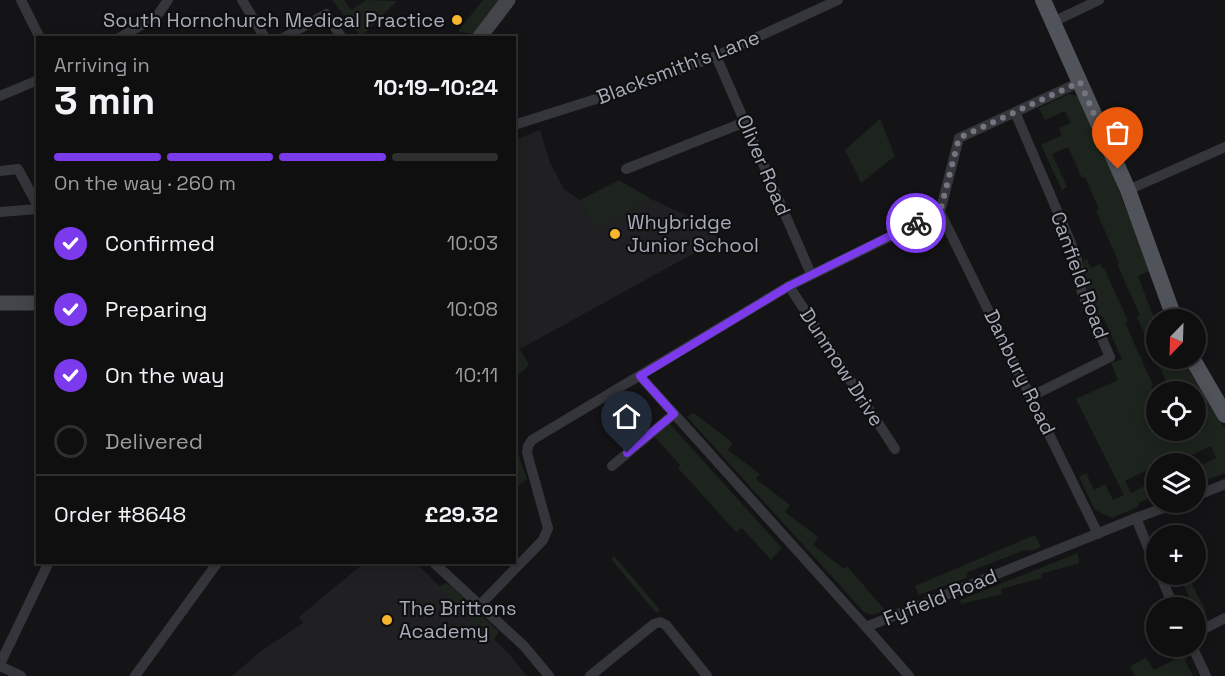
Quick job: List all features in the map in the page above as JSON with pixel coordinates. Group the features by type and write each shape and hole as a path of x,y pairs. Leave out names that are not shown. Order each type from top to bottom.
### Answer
{"main road":[{"path":"1043,0 1128,190 1171,309"},
{"path":"1198,369 1225,415"}],"street":[{"path":"21,0 39,36"},
{"path":"122,36 157,16 168,0"},
{"path":"242,0 264,36"},
{"path":"481,36 508,0"},
{"name":"Blacksmith's Lane","path":"516,125 640,85 716,56 838,0"},
{"path":"1053,22 1099,0"},
{"path":"287,36 326,14 341,36"},
{"name":"Oliver Road","path":"716,56 811,274"},
{"path":"0,96 36,81"},
{"path":"480,605 543,540 548,528 527,453 532,440 789,286 940,212 959,138 1080,82"},
{"name":"Canfield Road","path":"1015,112 1076,255 1082,293 1110,357 1032,396"},
{"path":"626,169 745,122"},
{"path":"1128,190 1225,147"},
{"path":"0,171 18,169 36,204"},
{"path":"0,212 36,208"},
{"name":"Danbury Road","path":"940,212 1098,534"},
{"name":"Dunmow Drive","path":"789,286 895,449"},
{"path":"0,303 36,303"},
{"name":"Fyfield Road","path":"640,376 866,627 1150,513"},
{"path":"612,466 674,414"},
{"path":"1206,492 1225,484"},
{"path":"1136,518 1146,542"},
{"path":"21,676 0,665 48,564"},
{"path":"135,676 217,564"},
{"path":"435,564 524,646 549,676"},
{"path":"1206,628 1225,618"},
{"path":"590,676 654,624 660,622 666,625 707,676"},
{"path":"866,627 909,676"},
{"path":"1197,657 1206,676"}],"shaded area":[{"path":"332,0 344,0 351,10 366,0 397,1 362,36"},
{"path":"483,0 499,0 473,34 460,32 459,30"},
{"path":"1069,94 1078,96 1098,137 1150,271 1138,276 1151,309 1146,309 1146,337 1137,317 1140,315 1117,264 1119,263 1096,211 1099,209 1085,177 1082,178 1068,147 1052,154 1067,187 1062,190 1041,145 1062,135 1059,128 1071,123 1065,111 1045,120 1039,108"},
{"path":"880,119 895,156 861,183 845,150"},
{"name":"Whybridge Junior School","path":"540,130 550,163 564,189 580,200 596,227 651,199 714,228 718,240 520,349 529,365 516,377 516,140"},
{"path":"619,180 651,199 596,228 580,200"},
{"path":"1087,259 1091,268 1100,264 1104,268 1128,321 1125,323 1151,381 1146,381 1146,441 1206,441 1206,396 1225,429 1225,473 1206,480 1206,463 1216,458 1211,446 1196,453 1146,453 1146,471 1125,481 1131,493 1146,485 1146,499 1140,502 1137,507 1112,518 1095,510 1079,477 1086,473 1094,490 1105,484 1113,500 1124,495 1076,399 1118,380 1111,363 1122,359 1103,317 1097,314 1094,307 1089,294 1083,261"},
{"path":"516,344 529,365 516,377"},
{"path":"1161,369 1191,369 1198,381 1166,381"},
{"path":"694,413 733,443 728,450 760,474 756,479 790,505 785,512 818,537 813,545 844,569 847,566 885,610 873,615 864,612 687,417"},
{"path":"669,423 782,548 771,560 742,528 736,532 678,468 680,465 653,435"},
{"path":"516,448 527,479 518,486 516,482"},
{"path":"1035,535 1041,547 1031,551 1025,550 968,572 966,578 919,595 915,586"},
{"path":"1078,553 1079,563 1041,574 1042,578 1001,589 1002,594 961,604 960,600"},
{"path":"614,556 660,610 656,613 611,559"},
{"name":"The Brittons Academy","path":"363,564 417,564 508,653 527,676 232,676 261,651 303,623 299,617"},
{"path":"446,583 499,632 494,639 439,587"},
{"path":"1183,585 1192,585 1198,597 1189,597"},
{"path":"1146,657 1154,670 1180,657 1186,657 1186,663 1193,676 1135,676 1130,667"}],"way so far":[{"path":"916,223 940,212 959,138 1080,82 1118,169"}],"place":[{"name":"South Hornchurch Medical Practice","path":"457,20"},
{"name":"Whybridge Junior School","path":"615,234"},
{"name":"The Brittons Academy","path":"387,620"}],"route":[{"path":"627,453 674,414 640,376 789,286 916,223"}]}
